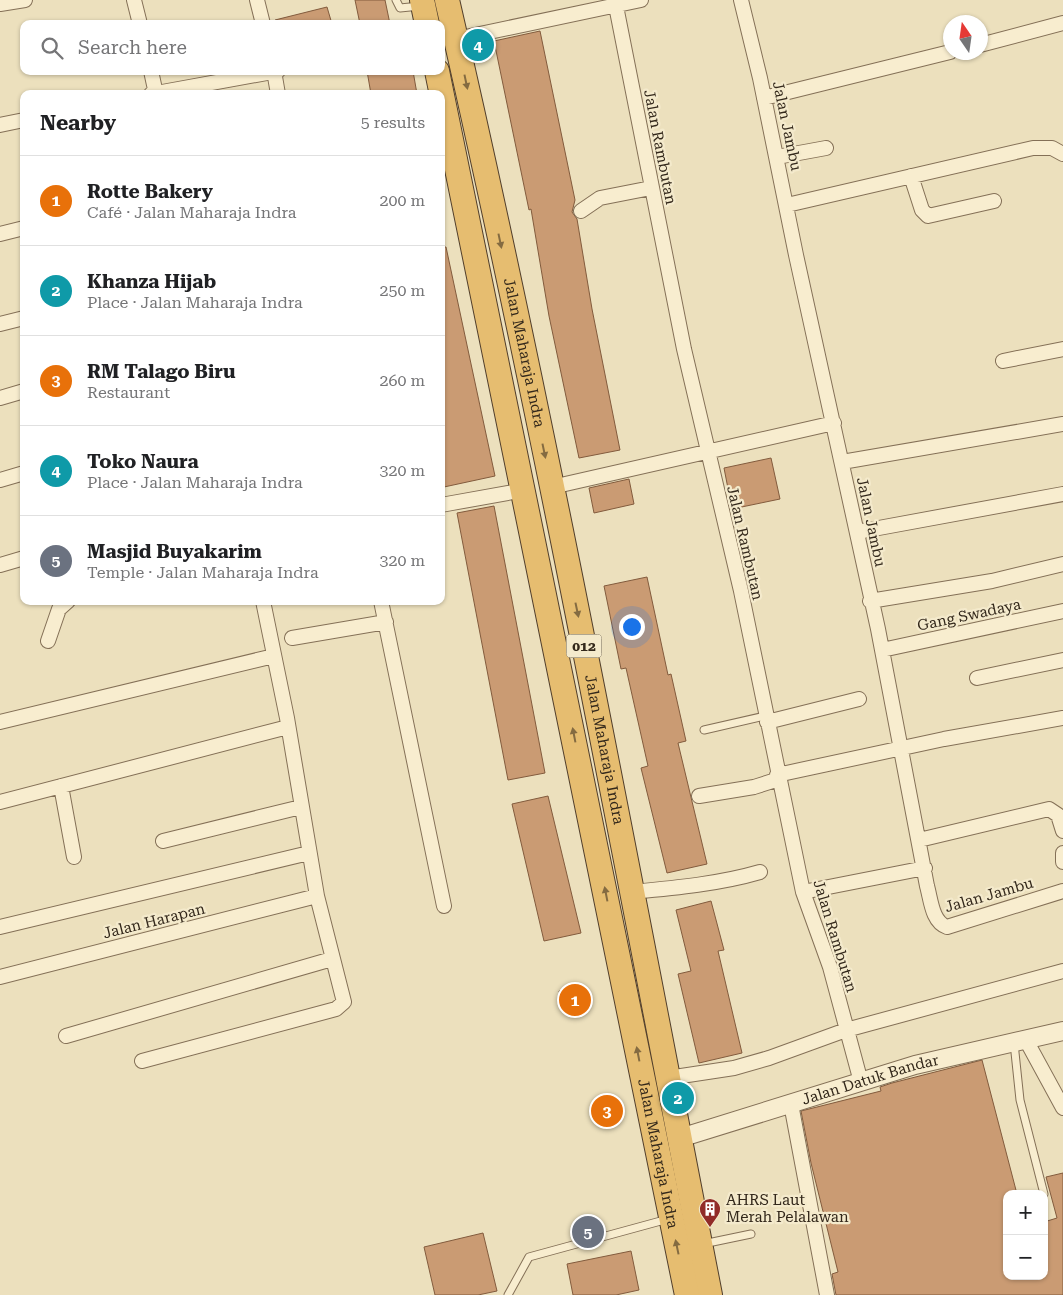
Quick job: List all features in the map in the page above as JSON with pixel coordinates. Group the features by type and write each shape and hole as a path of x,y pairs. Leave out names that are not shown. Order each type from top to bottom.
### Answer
{"highway":[{"name":"Jalan Maharaja Indra","path":"447,0 552,487 623,841 631,892 710,1295"},
{"name":"Jalan Maharaja Indra","path":"438,75 441,90"},
{"name":"Jalan Maharaja Indra","path":"445,110 687,1295"},
{"path":"596,846 623,841"}],"street":[{"path":"0,4 25,0"},
{"path":"134,0 139,20"},
{"path":"257,0 261,20"},
{"path":"456,39 641,0"},
{"name":"Jalan Jambu","path":"741,0 834,423 936,920 940,925 947,927 1063,891"},
{"name":"Jalan Rambutan","path":"616,6 651,188 706,451 741,591 803,892 830,968 861,1082"},
{"path":"988,43 1063,23"},
{"path":"764,98 943,54"},
{"path":"152,75 154,90"},
{"path":"171,90 259,75"},
{"path":"276,75 278,90"},
{"path":"0,125 20,121"},
{"path":"776,157 826,148"},
{"path":"787,205 1033,148 1052,148 1063,154"},
{"path":"911,176 922,210 928,216 994,201"},
{"path":"581,211 600,198 651,188"},
{"path":"0,234 20,229"},
{"path":"0,324 20,319"},
{"path":"1003,361 1063,349"},
{"path":"0,398 20,392"},
{"path":"552,487 834,423"},
{"path":"842,462 1063,424"},
{"path":"0,480 20,474"},
{"path":"445,504 524,490"},
{"path":"857,532 1063,494"},
{"path":"0,564 20,559"},
{"path":"870,601 992,581 1063,564"},
{"path":"48,641 59,609 64,605"},
{"path":"142,1061 336,1010 344,1002 317,896 288,727 264,605"},
{"path":"382,605 444,906"},
{"name":"Gang Swadaya","path":"882,650 1063,611"},
{"path":"292,638 386,622"},
{"path":"0,722 274,656"},
{"path":"978,678 1063,660"},
{"path":"766,719 816,711 859,699"},
{"path":"699,796 754,787 778,777 944,739 1063,718"},
{"path":"0,802 288,727"},
{"path":"62,786 74,857"},
{"path":"162,841 301,807"},
{"path":"919,840 1049,809 1058,815 1063,830"},
{"name":"Jalan Harapan","path":"0,927 309,853"},
{"path":"1063,853 1063,862"},
{"path":"803,892 925,868"},
{"path":"631,892 744,877 760,872"},
{"name":"Jalan Harapan","path":"0,977 317,896"},
{"path":"66,1036 332,959"},
{"path":"668,1078 752,1063 846,1030 1063,971"},
{"name":"Jalan Datuk Bandar","path":"680,1138 915,1065 1063,1031"},
{"path":"1020,1042 1063,1108"},
{"path":"791,1104 827,1295"}],"lane":[{"path":"396,0 397,6 404,9 424,10"},
{"path":"704,730 766,719"},
{"path":"1020,1042 1020,1100 1042,1190"},
{"path":"508,1295 529,1257 671,1218"},
{"path":"700,1244 752,1234"}],"building":[{"path":"355,0 385,0 389,20 359,20"},
{"path":"327,7 331,20 275,20"},
{"path":"540,31 575,200 572,212 577,219 592,309 620,450 579,458 549,316 531,209 529,210 494,41"},
{"path":"368,75 414,75 416,90 370,90"},
{"path":"445,247 446,247 495,476 445,487"},
{"path":"771,458 780,499 732,509 724,468"},
{"path":"629,479 634,504 594,513 589,488"},
{"path":"494,506 545,773 508,780 457,513"},
{"path":"647,577 668,675 671,674 686,741 678,743 707,864 667,873 641,768 648,766 626,668 621,669 604,586"},
{"path":"548,796 581,933 544,941 512,804"},
{"path":"711,901 724,950 718,951 742,1053 699,1063 678,974 691,971 676,910"},
{"path":"585,986 590,1009 565,1013 559,991"},
{"path":"982,1060 1016,1190 1003,1190 1003,1280 1048,1280 1048,1221 1057,1218 1046,1177 1063,1173 1063,1295 836,1295 832,1274 838,1272 811,1163 801,1111 881,1091 880,1087"},
{"path":"483,1233 497,1291 478,1295 435,1295 424,1247"},
{"path":"631,1251 639,1290 616,1295 573,1295 567,1264"}],"place":[{"name":"Toko Naura","path":"478,45"},
{"name":"Rotte Bakery","path":"575,1000"},
{"name":"Khanza Hijab","path":"678,1098"},
{"name":"RM Talago Biru","path":"607,1111"},
{"name":"AHRS Laut Merah Pelalawan","path":"710,1228"},
{"name":"Masjid Buyakarim","path":"588,1232"}]}
